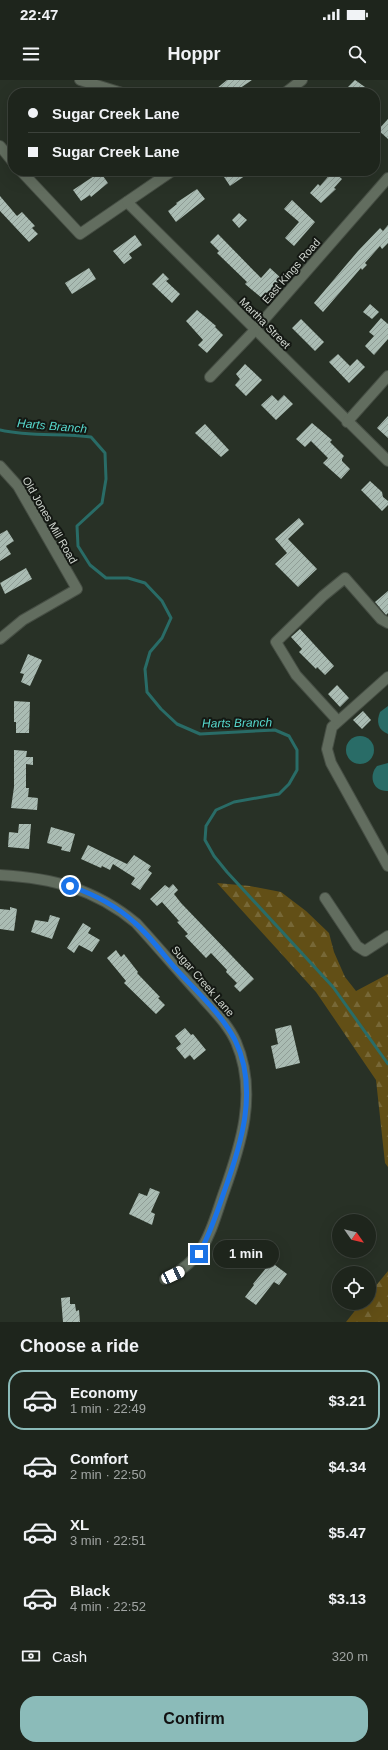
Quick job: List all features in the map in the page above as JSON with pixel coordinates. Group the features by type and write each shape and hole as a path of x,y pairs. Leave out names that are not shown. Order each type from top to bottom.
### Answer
{"street":[{"path":"80,80 106,88"},
{"path":"292,88 302,80"},
{"path":"0,146 8,156"},
{"path":"26,176 80,234 165,176"},
{"name":"East Kings Road","path":"210,377 255,330 388,178"},
{"name":"Martha Street","path":"127,202 388,461"},
{"path":"347,422 388,376"},
{"name":"Old Jones Mill Road","path":"0,466 18,486 77,589 23,620 0,639"},
{"path":"338,721 296,676 276,642 323,596 345,578 381,619 388,623"},
{"path":"388,676 332,727 327,749 331,763 388,866"},
{"name":"Sugar Creek Lane","path":"0,875 30,877 58,882 83,890 126,914 136,923 219,1017 235,1040 245,1071 246,1086 245,1118 238,1154 212,1228 199,1254 181,1272 165,1279"},
{"path":"325,898 357,946 365,951 388,936"}],"green space":[{"path":"217,883 250,886 281,892 306,911 329,933 334,952 345,977 356,991 388,974 388,1167 385,1163 376,1080 316,992"},
{"path":"388,1271 388,1322 346,1322 355,1310 376,1310 376,1286"}],"water":[{"path":"388,706 388,734 380,728 378,719 380,712"},
{"path":"360,736 370,740 374,750 370,760 360,764 350,760 346,750 350,740"},
{"path":"388,763 388,791 383,791 374,783 373,774 377,766"}],"building":[{"path":"227,80 252,80 240,88 217,88"},
{"path":"355,80 365,87 364,88 347,88"},
{"path":"388,119 388,139 380,132 380,128"},
{"path":"94,176 103,176 108,183 91,197 90,195 81,201 73,190"},
{"path":"223,176 245,176 230,186"},
{"path":"329,176 339,176 342,179 334,188 336,189 321,203 310,193 318,184 320,186"},
{"path":"197,189 205,199 176,222 168,211 177,204 176,203"},
{"path":"0,196 17,216 22,212 35,226 32,228 38,234 29,242 0,211"},
{"path":"292,200 315,222 294,246 285,238 299,222 284,209"},
{"path":"239,213 247,220 239,228 232,220"},
{"path":"388,225 388,243 382,249 380,246 365,263 367,265 362,270 361,268 323,312 314,303 358,251 380,228 383,231"},
{"path":"218,234 261,278 270,268 282,279 263,299 245,284 247,282 217,253 219,251 210,242"},
{"path":"135,235 142,245 129,254 132,258 124,264 113,251"},
{"path":"89,268 96,279 72,294 65,283"},
{"path":"163,273 169,279 166,281 180,294 172,303 152,284"},
{"path":"370,304 379,312 372,319 363,312"},
{"path":"197,310 216,326 215,327 223,335 207,353 198,345 203,340 186,321"},
{"path":"381,318 388,324 388,339 374,355 365,346 374,336 369,332"},
{"path":"301,319 324,342 315,351 292,328"},
{"path":"338,354 350,366 357,359 365,367 349,383 329,362"},
{"path":"245,364 262,380 246,396 235,385 240,379 236,374"},
{"path":"272,395 278,401 284,395 293,404 276,420 261,405"},
{"path":"388,416 388,438 377,428"},
{"path":"312,423 332,440 330,442 344,456 342,461 350,469 341,479 323,463 328,458 311,441 305,447 296,439"},
{"path":"205,424 229,450 221,457 195,433"},
{"path":"370,481 382,492 383,497 388,501 388,505 382,511 361,490"},
{"path":"299,518 304,524 288,539 317,569 298,587 275,564 287,553 275,539"},
{"path":"7,530 14,541 6,546 11,554 0,561 0,534"},
{"path":"26,568 32,579 5,594 0,583"},
{"path":"388,591 388,613 386,615 375,602"},
{"path":"300,629 334,666 325,675 317,667 316,669 299,652 302,649 291,637"},
{"path":"28,654 42,660 30,686 21,682 24,674 20,673"},
{"path":"337,685 349,698 340,707 328,694"},
{"path":"14,701 30,702 29,733 16,733 16,722 14,722"},
{"path":"363,711 371,720 362,729 353,720"},
{"path":"14,750 27,751 26,757 33,757 33,765 26,764 26,788 29,788 28,797 38,798 37,810 11,808 14,787"},
{"path":"19,824 31,824 29,849 8,847 9,832 18,833"},
{"path":"51,827 75,834 70,852 61,850 62,847 47,843"},
{"path":"88,845 127,864 134,855 151,866 148,870 152,873 140,890 131,884 135,878 113,864 110,870 102,866 101,868 81,859"},
{"path":"173,884 178,890 174,894 181,903 254,979 240,992 234,986 237,983 211,953 206,958 185,936 188,934 177,922 179,921 162,902 157,906 150,899 165,885 169,888"},
{"path":"10,907 17,909 14,931 0,929 0,909 10,910"},
{"path":"50,915 60,918 52,939 31,932 35,920 48,922"},
{"path":"83,923 91,928 88,933 100,940 92,952 79,945 74,953 67,948"},
{"path":"116,950 121,957 124,954 138,972 137,973 160,997 158,998 165,1005 156,1014 124,983 126,981 107,958"},
{"path":"291,1025 300,1063 276,1069 271,1046 278,1044 275,1029"},
{"path":"185,1028 191,1035 193,1034 206,1050 194,1060 190,1055 185,1059 176,1048 181,1044 175,1036"},
{"path":"150,1188 160,1192 151,1212 155,1214 152,1225 129,1214 139,1193 147,1196"},
{"path":"271,1262 287,1274 279,1285 274,1282 256,1305 245,1297 254,1285 253,1284"},
{"path":"70,1297 70,1304 75,1304 76,1311 79,1310 80,1322 63,1322 61,1298"}],"waterway":[{"name":"Harts Branch","path":"0,430 34,434 91,437 105,453 106,479 102,503 77,526 78,546 90,565 106,578 128,578 145,583 162,601 171,618 162,638 150,652 145,669 147,692 161,709 177,724 200,734 275,730 289,736 297,750 297,770 289,784 279,794 234,802 216,810 206,826 205,840 214,856 227,872 333,987 388,1064"}],"route":[{"path":"70,886 83,890 113,906 126,914 136,923 229,1029 240,1053 245,1071 246,1086 245,1118 242,1135 238,1154 212,1228 199,1254"}]}
